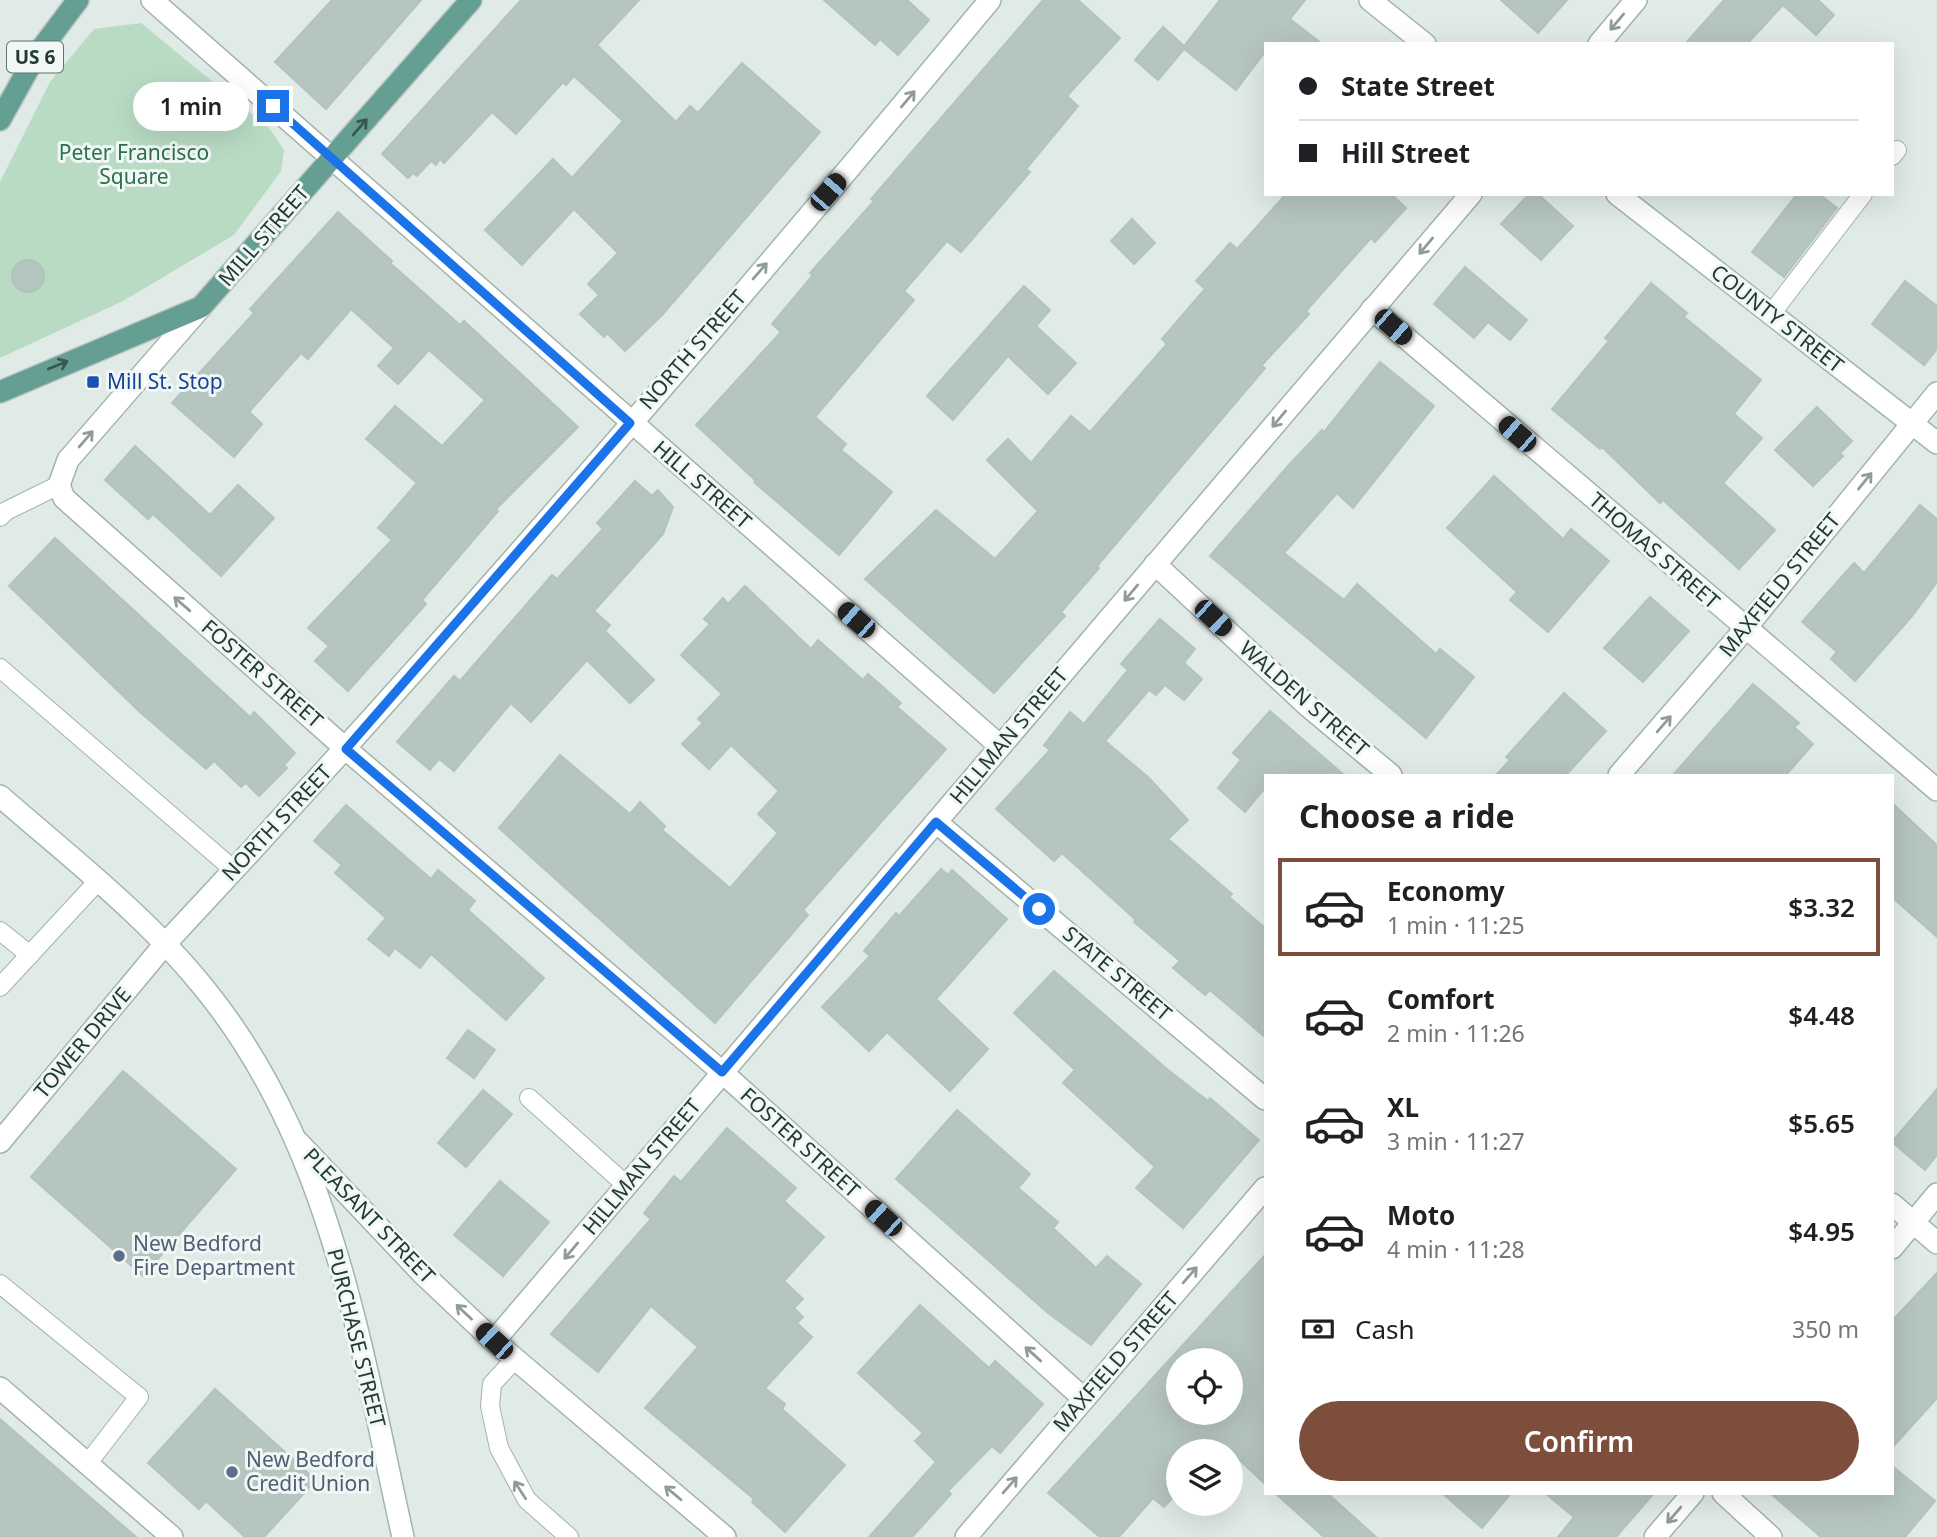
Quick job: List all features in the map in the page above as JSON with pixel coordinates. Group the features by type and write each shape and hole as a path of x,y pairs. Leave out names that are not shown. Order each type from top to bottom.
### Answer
{"main road":[{"name":"US 6","path":"0,120 35,57 78,0"},
{"name":"MILL STREET","path":"0,392 201,307 471,0"}],"street":[{"name":"HILL STREET","path":"152,0 1000,746"},
{"name":"NORTH STREET","path":"165,944 346,749 630,423 990,0"},
{"path":"1370,0 1422,42"},
{"path":"1601,42 1636,0"},
{"name":"HILLMAN STREET","path":"494,1341 1469,196"},
{"name":"COUNTY STREET","path":"1619,196 1937,443"},
{"path":"59,485 68,460 201,307"},
{"name":"THOMAS STREET","path":"1372,309 1937,790"},
{"name":"MAXFIELD STREET","path":"1620,774 1745,629 1937,393"},
{"name":"FOSTER STREET","path":"59,485 64,498 74,508 346,749 722,1072 1084,1399"},
{"name":"WALDEN STREET","path":"1155,564 1309,707 1390,774"},
{"name":"PLEASANT STREET","path":"0,796 98,881 165,944 213,999 253,1056 298,1142 422,1274 494,1341 725,1537"},
{"name":"STATE STREET","path":"936,822 1264,1098"},
{"name":"TOWER DRIVE","path":"0,1142 165,944"},
{"name":"PURCHASE STREET","path":"298,1142 328,1226 350,1304 403,1537"},
{"name":"MAXFIELD STREET","path":"966,1537 1264,1189"},
{"path":"1894,1246 1937,1194"},
{"path":"1894,1206 1937,1243"},
{"path":"0,1388 172,1537"},
{"path":"1655,1537 1691,1495"},
{"path":"1725,1495 1771,1537"}],"lane":[{"path":"1771,314 1861,196"},
{"path":"0,517 6,511 59,485"},
{"path":"0,668 234,870"},
{"path":"0,988 98,881"},
{"path":"0,931 30,956"},
{"path":"529,1098 626,1185"},
{"path":"0,1284 139,1397 88,1463"},
{"path":"515,1359 492,1384 490,1406 499,1448 527,1500 569,1537"}],"green space":[{"name":"Peter Francisco Square","path":"141,23 270,129 284,150 281,171 234,235 123,301 0,358 0,182 50,82 94,29"}],"building":[{"path":"332,0 421,0 326,109 275,62"},
{"path":"521,0 639,0 597,45 676,122 690,106 698,113 742,63 820,132 663,314 625,351 607,333 604,337 580,314 599,295 588,284 618,253 574,209 522,265 485,230 553,159 572,178 623,121 574,76 566,85 563,82 516,134 492,112 444,163 440,159 436,165 431,161 417,176 413,173 408,178 382,154"},
{"path":"824,0 907,0 929,20 898,55 880,39 875,45"},
{"path":"1043,0 1078,0 1120,38 1067,96 1078,106 1026,169 1030,172 961,252 947,241 904,291 914,300 815,417 846,444 841,450 892,492 839,555 754,482 755,480 696,425 781,332 772,324 813,275 810,273"},
{"path":"1220,0 1305,0 1290,19 1319,42 1264,42 1264,53 1236,90 1184,49 1158,80 1135,60 1163,27 1184,46"},
{"path":"1501,0 1567,0 1538,33"},
{"path":"1724,0 1818,0 1834,15 1816,35 1783,5 1749,42 1687,42"},
{"path":"1284,196 1393,196 1406,208 1375,242 1371,238 1306,311 1309,314 1261,366 1265,368 1097,566 1099,568 1061,612 1065,616 994,693 865,579 936,510 995,559 1038,511 987,460 1008,439 1031,463 1071,416 1090,432 1167,344 1162,339 1205,289 1196,281 1230,243 1237,249"},
{"path":"1527,196 1540,196 1573,226 1541,260 1501,224"},
{"path":"1795,196 1822,196 1837,208 1784,277 1752,252"},
{"path":"338,212 392,261 390,263 460,325 464,321 578,427 496,509 498,511 422,600 426,604 348,691 315,661 329,646 308,628 392,540 378,528 417,483 366,439 395,406 442,446 485,400 429,350 398,384 378,366 394,348 351,309 308,359 301,353 249,412 262,424 234,457 172,403 254,313 250,309"},
{"path":"1132,219 1155,243 1134,264 1111,241"},
{"path":"28,260 40,264 44,276 40,288 28,292 16,288 12,276 16,264"},
{"path":"1465,267 1527,320 1510,340 1488,322 1474,338 1434,304"},
{"path":"1905,281 1937,306 1937,349 1924,365 1872,324"},
{"path":"1651,283 1687,313 1684,317 1761,380 1734,414 1762,438 1723,483 1775,530 1739,569 1663,500 1660,503 1602,447 1600,449 1552,409 1609,341 1605,338"},
{"path":"1024,286 1050,310 1036,326 1076,363 1048,394 1008,356 953,420 927,396"},
{"path":"1380,362 1434,406 1353,508 1337,493 1284,553 1344,600 1357,584 1436,654 1440,649 1474,677 1426,738 1210,556 1288,466 1322,430 1324,432"},
{"path":"1817,407 1852,441 1840,453 1843,456 1813,486 1775,450"},
{"path":"135,446 210,515 238,485 274,518 221,576 153,514 148,519 105,480"},
{"path":"1494,476 1563,539 1571,529 1609,561 1548,632 1510,600 1517,592 1447,528"},
{"path":"635,481 652,496 658,490 673,507 663,534 594,611 610,625 605,631 654,680 630,703 587,660 531,722 511,703 454,771 439,759 430,770 397,742 454,676 460,681 552,575 557,579 603,529 597,523"},
{"path":"1920,505 1937,519 1937,582 1912,616 1855,681 1831,659 1837,652 1802,622 1854,563 1864,573"},
{"path":"55,538 250,717 254,712 295,753 284,765 287,768 259,796 246,783 241,787 214,761 206,769 140,712 9,586"},
{"path":"745,586 811,649 818,640 863,680 868,674 901,703 897,707 946,749 803,910 808,915 715,1023 499,828 560,755 630,814 640,802 665,826 662,830 730,888 778,833 758,814 779,791 731,745 709,769 682,744 703,723 698,719 722,694 681,655 710,624 704,619 723,598 728,604"},
{"path":"1650,597 1689,631 1643,682 1604,648"},
{"path":"1160,619 1195,649 1184,663 1202,679 1184,700 1165,685 1156,695 1149,690 1105,741 1148,777 1188,820 1168,839 1232,894 1229,897 1264,927 1264,1036 1210,990 1205,995 1173,968 1180,961 1134,922 1136,920 1062,853 1054,861 996,809 1050,750 1044,745 1070,712 1084,724 1128,670 1121,664"},
{"path":"1753,684 1799,723 1794,727 1813,744 1787,774 1674,774"},
{"path":"1564,693 1606,731 1567,774 1497,774 1510,760 1506,757"},
{"path":"1270,711 1343,774 1264,774 1264,789 1245,812 1218,788 1241,760 1233,753"},
{"path":"346,805 431,879 438,870 475,901 468,910 544,978 506,1020 431,954 420,968 395,948 389,956 368,939 386,918 335,873 342,865 314,841"},
{"path":"1894,805 1937,845 1937,937 1894,899"},
{"path":"941,869 948,875 952,870 1007,919 936,999 988,1049 950,1091 887,1032 869,1051 822,1007 870,956 864,951 896,913 899,916"},
{"path":"1054,971 1168,1070 1208,1101 1210,1098 1259,1140 1183,1228 1136,1188 1155,1167 1063,1083 1075,1070 1014,1013"},
{"path":"468,1030 495,1050 474,1078 447,1058"},
{"path":"123,1071 236,1169 143,1276 31,1177"},
{"path":"1937,1089 1937,1155 1925,1170 1894,1144 1894,1140"},
{"path":"483,1090 512,1114 466,1167 438,1143"},
{"path":"957,1110 1030,1174 1018,1188 1058,1222 1053,1228 1096,1268 1107,1256 1141,1284 1091,1345 1048,1313 896,1179"},
{"path":"727,1128 796,1188 784,1201 824,1237 784,1281 803,1299 794,1308 803,1317 797,1323 812,1337 765,1388 785,1404 782,1409 845,1465 785,1532 752,1502 754,1499 645,1408 698,1347 651,1306 598,1372 551,1334 651,1219 644,1213 674,1176 681,1182"},
{"path":"500,1181 549,1222 503,1276 454,1235"},
{"path":"1264,1256 1264,1483 1243,1463 1243,1439 1166,1439 1166,1505 1164,1507 1153,1498 1119,1537 1100,1537 1048,1493 1166,1364 1166,1425 1243,1425 1243,1348 1180,1348"},
{"path":"1937,1273 1937,1398 1894,1446 1894,1319"},
{"path":"920,1305 989,1368 995,1361 1043,1404 1000,1453 992,1446 948,1491 951,1494 912,1537 869,1537 936,1462 915,1441 923,1433 858,1373"},
{"name":"New Bedford Credit Union","path":"215,1389 316,1480 264,1537 245,1537 206,1501 199,1509 148,1463"},
{"path":"0,1419 136,1537 0,1537"},
{"path":"1894,1468 1935,1501 1905,1537 1821,1537 1772,1495 1894,1495"},
{"path":"1277,1495 1329,1495 1376,1537 1324,1537"},
{"path":"1444,1495 1509,1495 1482,1528"},
{"path":"1547,1495 1652,1495 1616,1537 1558,1537 1574,1517"}],"place":[{"name":"Mill St. Stop","path":"93,382"},
{"name":"New Bedford Fire Department","path":"119,1256"},
{"name":"New Bedford Credit Union","path":"232,1472"}],"route":[{"path":"273,106 630,423 346,749 722,1072 936,822 1039,909"}]}
